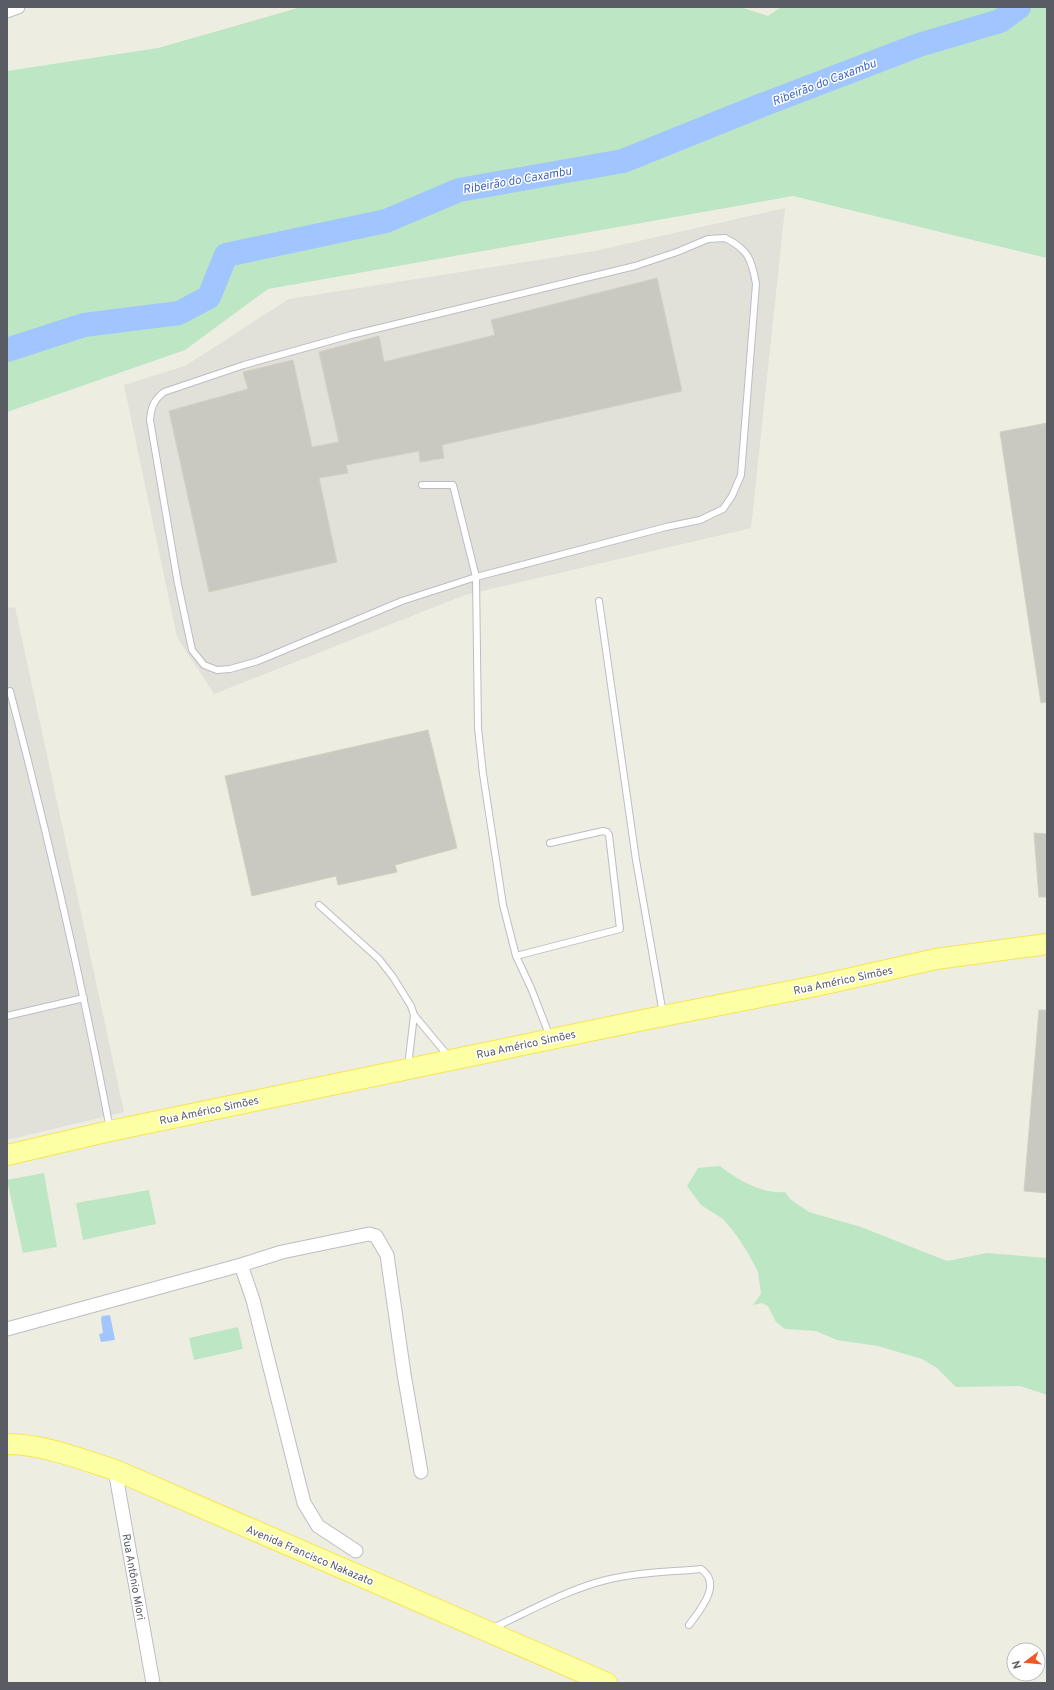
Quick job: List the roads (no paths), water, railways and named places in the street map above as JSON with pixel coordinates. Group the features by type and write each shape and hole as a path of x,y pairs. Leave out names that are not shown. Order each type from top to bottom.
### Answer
{"main road":[{"name":"Rua Américo Simões","path":"7,1155 110,1131 551,1039 816,986 936,959 1047,944"},
{"name":"Avenida Francisco Nakazato","path":"7,1444 17,1444 59,1453 115,1470 391,1591 488,1631 607,1683"}],"street":[{"path":"7,11 18,7"},
{"path":"7,1329 241,1265 282,1252 369,1234 376,1236 387,1255 421,1472"},
{"path":"241,1265 253,1300 304,1503 318,1526 356,1551"},
{"name":"Rua Antônio Miori","path":"115,1470 153,1683"}],"lane":[{"path":"725,238 738,245 746,254 753,267 756,284 754,322 741,475 732,496 723,509 700,520 666,527 476,577 402,601 258,661 230,669 217,670 204,665 192,650 178,584 150,420 151,408 158,397 164,392 244,365 351,335 635,266 677,252 708,239 725,238"},
{"path":"422,485 453,485 456,490 476,577 477,704 480,743 503,905 516,956 531,988 551,1039"},
{"path":"599,601 636,860 663,1016"},
{"path":"7,692 10,691 40,804 84,998 110,1131"},
{"path":"516,956 620,929 609,835 607,832 603,831 550,843"},
{"path":"319,905 379,959 393,977 414,1015 451,1060"},
{"path":"7,1016 84,998"},
{"path":"407,1070 414,1015"},
{"path":"488,1631 567,1593 606,1580 644,1574 701,1569 708,1573 711,1584 706,1601 689,1625"}],"water":[{"path":"110,1315 115,1340 101,1342 99,1334 103,1333 102,1316"}],"waterway":[{"name":"Ribeirão do Caxambu","path":"7,350 84,325 179,313 209,297 226,255 386,221 459,190 623,161 762,105 919,45 1000,21 1019,7"}]}
